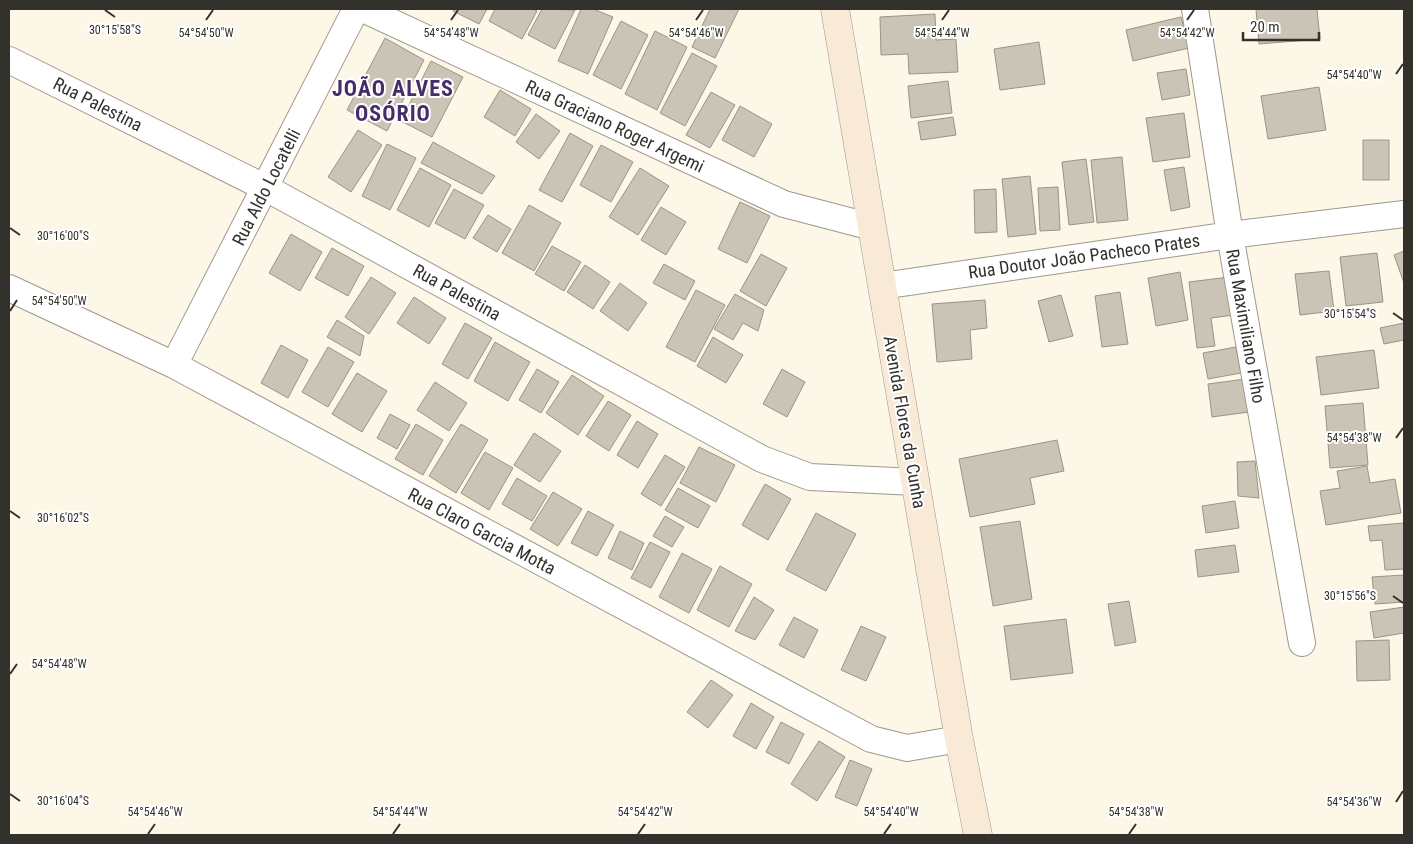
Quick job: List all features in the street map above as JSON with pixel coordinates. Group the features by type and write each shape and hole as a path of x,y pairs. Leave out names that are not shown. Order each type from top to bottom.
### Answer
{"street":[{"name":"Rua Aldo Locatelli","path":"174,366 356,9"},
{"name":"Rua Graciano Roger Argemi","path":"363,9 784,204 872,227"},
{"name":"Avenida Flores da Cunha","path":"835,9 959,739 978,835"},
{"name":"Rua Maximiliano Filho","path":"1195,9 1230,235 1302,643"},
{"name":"Rua Palestina","path":"9,60 266,188 762,459 810,477 916,482"},
{"name":"Rua Doutor João Pacheco Prates","path":"882,286 1230,235 1404,214"},
{"name":"Rua Claro Garcia Motta","path":"9,288 174,366 871,740 906,748 959,739"}],"building":[{"path":"454,9 487,9 479,24 453,11"},
{"path":"495,9 533,9 537,11 522,39 489,21"},
{"path":"542,9 575,10 555,49 528,35"},
{"path":"581,9 593,9 613,17 588,74 558,61"},
{"path":"710,9 739,9 715,58 692,47"},
{"path":"1256,9 1317,9 1320,39 1259,44"},
{"path":"935,14 936,40 956,39 958,72 909,74 908,54 881,55 880,17"},
{"path":"1181,17 1189,48 1133,61 1126,30"},
{"path":"621,21 648,35 621,89 593,75"},
{"path":"655,31 687,47 657,110 625,94"},
{"path":"385,38 424,60 387,131 347,110"},
{"path":"1039,42 1045,84 1000,90 994,49"},
{"path":"692,53 717,66 685,126 660,113"},
{"path":"431,61 463,77 432,137 401,121"},
{"path":"1186,69 1190,95 1162,100 1157,73"},
{"path":"948,81 952,113 911,118 908,86"},
{"path":"1319,87 1326,130 1268,139 1261,96"},
{"path":"500,90 531,109 515,136 484,117"},
{"path":"711,92 735,105 710,148 686,135"},
{"path":"740,106 772,124 754,157 722,140"},
{"path":"1184,113 1190,157 1153,162 1146,118"},
{"path":"536,114 560,131 539,159 516,142"},
{"path":"953,117 956,135 921,140 918,122"},
{"path":"358,130 382,145 351,192 328,177"},
{"path":"570,133 593,146 562,202 539,190"},
{"path":"1363,140 1389,140 1389,180 1363,180"},
{"path":"433,142 495,176 482,194 421,163"},
{"path":"387,144 416,158 390,210 362,196"},
{"path":"601,145 633,162 611,202 580,185"},
{"path":"1122,157 1128,220 1097,223 1091,160"},
{"path":"1086,159 1094,222 1069,225 1062,162"},
{"path":"1184,167 1190,207 1171,211 1164,170"},
{"path":"420,168 451,185 429,227 397,210"},
{"path":"640,168 669,186 638,235 609,217"},
{"path":"1030,176 1036,234 1008,237 1002,179"},
{"path":"1058,187 1060,230 1040,231 1038,188"},
{"path":"454,189 484,205 465,239 435,223"},
{"path":"996,189 997,232 975,233 974,190"},
{"path":"740,202 770,216 747,263 718,249"},
{"path":"529,205 561,223 534,271 502,253"},
{"path":"661,207 686,222 666,255 641,240"},
{"path":"488,215 511,229 497,252 473,238"},
{"path":"291,234 322,252 300,291 269,273"},
{"path":"552,246 581,262 564,291 535,274"},
{"path":"332,248 364,266 348,296 315,278"},
{"path":"1404,251 1404,283 1394,255"},
{"path":"1377,253 1383,302 1346,306 1340,257"},
{"path":"761,254 787,268 766,306 740,291"},
{"path":"664,264 695,281 685,300 653,283"},
{"path":"585,265 610,282 593,309 567,292"},
{"path":"1329,271 1334,311 1300,315 1295,274"},
{"path":"1180,272 1188,320 1156,326 1148,278"},
{"path":"371,277 396,293 369,334 345,317"},
{"path":"1229,277 1234,315 1211,318 1215,346 1197,348 1189,282"},
{"path":"620,283 647,303 628,331 600,311"},
{"path":"696,290 725,305 695,362 666,347"},
{"path":"1120,292 1128,344 1102,347 1095,296"},
{"path":"735,294 764,310 758,331 743,323 733,340 714,329"},
{"path":"1061,295 1073,336 1049,342 1038,301"},
{"path":"414,297 446,318 429,344 397,323"},
{"path":"985,300 987,328 970,330 972,359 937,362 932,304"},
{"path":"337,320 364,336 360,356 327,337"},
{"path":"465,323 492,338 468,379 442,364"},
{"path":"1404,323 1404,340 1384,344 1380,328"},
{"path":"713,337 743,355 726,383 697,366"},
{"path":"495,342 530,362 508,401 474,381"},
{"path":"281,345 308,360 288,398 261,383"},
{"path":"328,347 354,362 328,407 302,392"},
{"path":"1236,347 1241,373 1208,379 1203,353"},
{"path":"1374,350 1379,388 1321,395 1316,357"},
{"path":"537,369 559,382 541,413 519,400"},
{"path":"782,369 805,382 787,417 763,404"},
{"path":"357,373 387,391 362,432 332,414"},
{"path":"572,375 604,396 578,435 546,413"},
{"path":"1245,379 1249,412 1212,417 1208,384"},
{"path":"435,382 467,403 449,431 417,410"},
{"path":"608,401 631,415 609,451 586,436"},
{"path":"1363,403 1368,465 1330,468 1325,406"},
{"path":"390,414 410,425 397,449 377,438"},
{"path":"637,421 658,434 638,468 617,455"},
{"path":"416,424 443,440 423,475 395,459"},
{"path":"461,424 488,440 456,493 429,476"},
{"path":"534,433 561,451 540,482 514,465"},
{"path":"1057,440 1064,471 1030,478 1035,504 970,517 959,459"},
{"path":"699,447 735,465 716,502 680,483"},
{"path":"485,452 513,468 489,510 461,493"},
{"path":"665,455 685,467 661,506 641,494"},
{"path":"1255,461 1259,498 1238,496 1237,462"},
{"path":"1367,466 1370,483 1395,479 1401,513 1326,525 1320,491 1340,488 1337,471"},
{"path":"517,478 547,496 532,521 502,504"},
{"path":"765,484 791,499 768,540 742,525"},
{"path":"678,488 710,506 698,528 665,510"},
{"path":"553,492 582,509 558,546 530,529"},
{"path":"1235,501 1239,528 1206,533 1202,506"},
{"path":"588,511 614,525 597,556 571,543"},
{"path":"816,513 856,534 826,591 786,570"},
{"path":"665,516 684,527 672,547 653,536"},
{"path":"1020,521 1032,599 993,606 980,527"},
{"path":"1404,523 1404,569 1385,570 1382,540 1370,541 1368,526"},
{"path":"620,531 644,543 632,570 608,558"},
{"path":"650,542 670,552 651,588 631,578"},
{"path":"1235,545 1239,572 1198,577 1195,550"},
{"path":"682,553 712,569 689,613 659,597"},
{"path":"720,566 752,584 729,627 697,610"},
{"path":"1404,575 1404,602 1375,604 1372,577"},
{"path":"754,597 774,610 755,640 735,631"},
{"path":"1129,601 1136,642 1115,646 1108,604"},
{"path":"1404,607 1404,633 1374,638 1370,612"},
{"path":"794,617 818,630 804,658 779,645"},
{"path":"1066,619 1073,673 1011,680 1004,626"},
{"path":"861,626 886,637 866,681 841,670"},
{"path":"1389,640 1390,680 1357,681 1356,641"},
{"path":"711,680 733,695 708,728 687,712"},
{"path":"751,703 774,717 756,749 733,736"},
{"path":"781,722 804,734 789,764 766,752"},
{"path":"819,741 845,757 817,801 791,784"},
{"path":"850,760 872,769 857,806 835,797"}],"district":[{"name":"JOÃO ALVES OSÓRIO","path":"393,100"}]}
